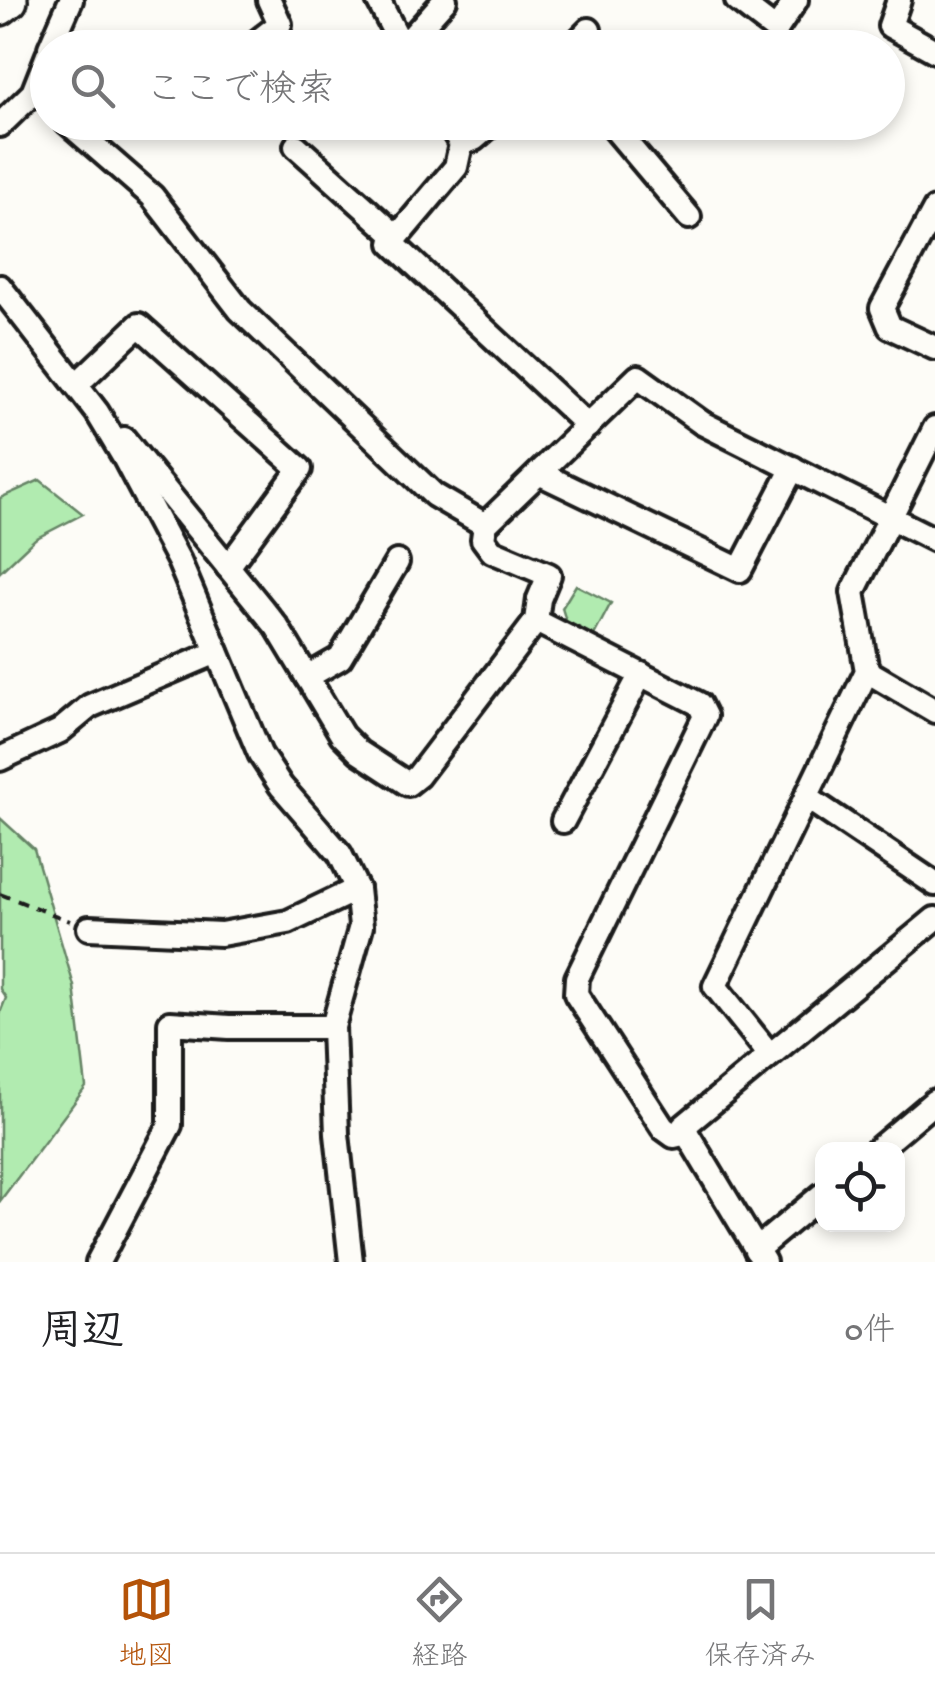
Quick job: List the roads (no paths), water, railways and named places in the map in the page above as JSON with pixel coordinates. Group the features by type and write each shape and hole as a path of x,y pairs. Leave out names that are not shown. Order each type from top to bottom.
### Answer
{"main road":[{"path":"0,7 8,0"}],"street":[{"path":"58,30 71,0"},
{"path":"269,0 280,24 272,30"},
{"path":"378,0 394,30"},
{"path":"418,30 445,0"},
{"path":"737,0 776,30 796,0"},
{"path":"897,30 890,26 898,0"},
{"path":"905,34 935,51"},
{"path":"0,125 30,106"},
{"path":"88,140 152,196 240,310 434,495 485,525"},
{"path":"459,140 456,167 392,243 588,426"},
{"path":"461,144 469,140"},
{"path":"624,140 689,217"},
{"path":"296,146 397,236"},
{"path":"935,209 882,308 890,326 935,348"},
{"path":"0,288 97,412 132,446 278,628 342,735 359,752 408,784 536,621 539,599 549,576 492,551 483,539 485,525 638,378 702,423 935,540"},
{"path":"76,385 139,324 300,469 228,567"},
{"path":"97,412 179,561 260,754 280,786 340,854 357,889 361,926 332,1027 337,1134 351,1262"},
{"path":"770,1055 715,986 867,672 853,592 935,428"},
{"path":"541,474 740,570 793,468"},
{"path":"307,677 340,658 396,562"},
{"path":"536,621 700,704 705,716 577,978 576,994 663,1128 674,1136 687,1132"},
{"path":"0,759 60,731 90,706 217,652"},
{"path":"867,672 935,711"},
{"path":"563,821 641,674"},
{"path":"806,797 935,884"},
{"path":"89,928 222,934 288,922 357,889"},
{"path":"815,1202 760,1256 683,1127 935,920"},
{"path":"98,1262 170,1125 170,1023 332,1027"},
{"path":"887,1142 935,1102"}]}
